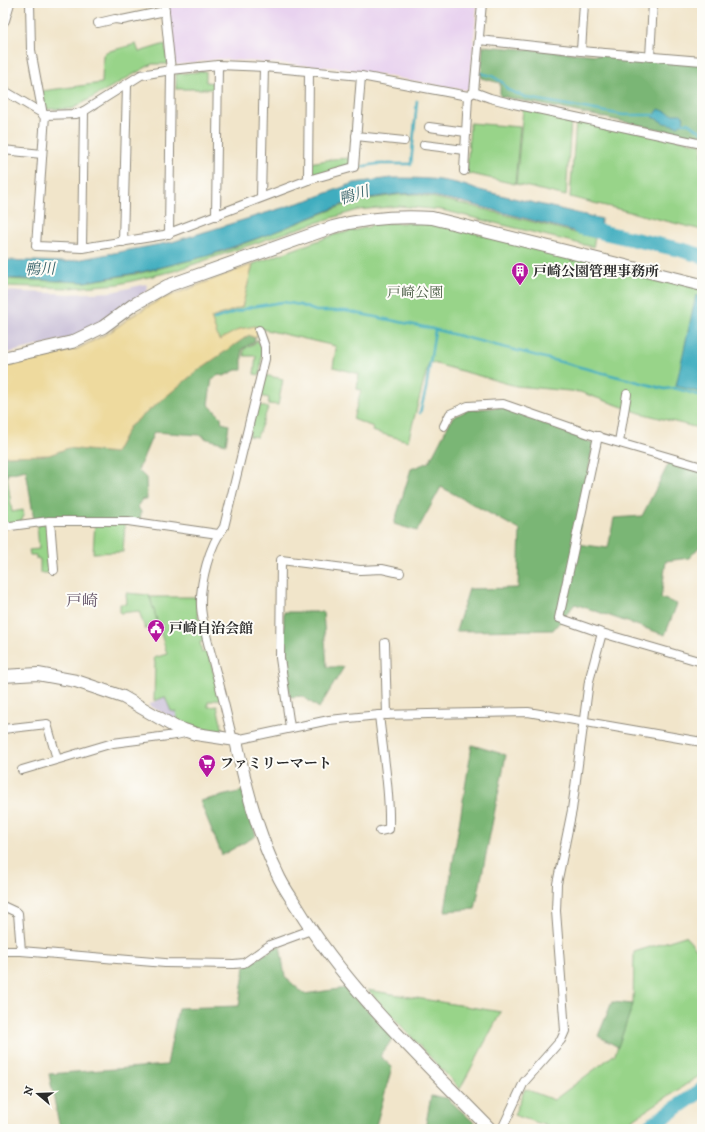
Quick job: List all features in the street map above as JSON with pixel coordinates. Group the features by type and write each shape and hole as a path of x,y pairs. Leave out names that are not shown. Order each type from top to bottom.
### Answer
{"street":[{"path":"3,20 8,3"},
{"path":"30,3 31,50 44,115 36,246 82,248 169,234 308,180 354,167 361,76"},
{"path":"464,171 466,132 479,40 482,3"},
{"path":"581,51 584,3"},
{"path":"650,57 653,3"},
{"path":"98,23 115,18 122,20 164,7 170,70 169,234"},
{"path":"479,40 581,51 702,61"},
{"path":"3,90 44,115 76,114 84,111 141,75 170,70 218,65 264,67 361,76 471,94 702,144"},
{"path":"216,216 218,65"},
{"path":"261,198 264,67"},
{"path":"308,180 309,71"},
{"path":"123,242 127,85"},
{"path":"82,248 84,111"},
{"path":"429,128 466,132"},
{"path":"356,136 404,141"},
{"path":"424,145 465,150"},
{"path":"3,150 42,154"},
{"path":"3,358 72,342 91,334 133,304 167,286 333,227 360,220 404,217 432,218 702,285"},
{"path":"259,330 266,354 261,382 224,527 218,534 210,556 202,589 201,607 240,762 266,849 278,875 311,930 330,958 371,1005 490,1129"},
{"path":"619,442 626,394"},
{"path":"444,426 450,414 468,406 503,404 598,436 702,467"},
{"path":"598,436 559,618 602,633 702,662"},
{"path":"3,527 50,521 128,521 218,534"},
{"path":"50,521 54,570"},
{"path":"290,727 280,658 281,560 360,570 382,570 400,573"},
{"path":"502,1129 524,1082 561,1040 565,1031 556,911 557,884 572,810 589,681 602,633"},
{"path":"380,831 389,829 390,820 383,715 385,643"},
{"path":"3,676 38,674 76,681 123,697 176,727 190,732 234,740 329,720 383,715 528,712 584,720 702,742"},
{"path":"3,729 47,724 58,759"},
{"path":"22,770 113,743 190,732"},
{"path":"3,906 18,913 21,951"},
{"path":"3,951 21,951 165,963 234,964 244,963 270,945 311,930"}],"shaded area":[{"path":"166,3 477,3 470,85 466,90 342,68 219,59 177,65 173,62"},
{"path":"146,284 148,290 107,319 70,338 3,354 3,291 70,294 112,292"},
{"path":"165,697 171,711 176,712 178,721 148,705"}],"green space":[{"path":"136,44 139,52 165,44 168,64 152,64 72,109 45,109 42,91 102,83 103,55 106,52"},
{"path":"483,46 702,63 702,138 500,96 500,83 481,78"},
{"path":"206,71 206,82 215,83 215,89 176,89 176,74"},
{"path":"523,109 571,119 566,196 516,184"},
{"path":"580,120 702,144 702,230 570,197 576,123"},
{"path":"470,123 520,127 515,184 467,173"},
{"path":"351,158 351,163 348,166 310,176 310,163"},
{"path":"416,194 463,204 595,238 593,247 442,210 399,206 358,210 174,271 119,284 70,288 3,286 3,279 85,282 141,273 225,251 355,201"},
{"name":"戸崎公園","path":"374,223 433,223 702,288 702,429 640,413 580,392 516,386 429,362 408,441 372,431 373,427 353,419 361,390 357,389 359,374 333,367 336,349 335,346 262,329 240,329 219,341 210,317 242,307 253,264 334,235 369,227"},
{"path":"249,335 255,338 254,342 242,349 242,370 236,370 224,376 219,375 212,379 208,404 221,417 222,423 229,425 226,444 204,438 204,436 199,435 154,432 138,470 146,478 147,500 142,499 138,507 141,512 140,521 34,520 26,470 3,475 3,456 49,455 68,448 115,453 129,427 197,371"},
{"path":"257,339 262,351 260,375 254,374 256,356 244,356 244,349 255,343"},
{"path":"264,375 283,379 278,405 268,404 269,398 260,396"},
{"path":"259,405 268,408 257,437 249,436 256,408"},
{"path":"502,407 593,443 577,544 608,548 614,518 642,516 670,461 702,471 702,544 689,558 666,561 661,598 677,604 665,635 575,604 553,630 456,631 469,589 518,588 520,530 441,487 417,531 394,524 411,469 429,462 452,418 468,410"},
{"path":"7,475 12,512 23,510 24,516 20,522 3,524 3,476"},
{"path":"95,522 125,522 123,552 93,553"},
{"path":"47,523 51,573 40,573 40,559 36,559 36,555 30,555 29,550 39,549 37,524"},
{"path":"126,593 149,595 159,626 145,629 139,611 120,613 120,604 127,604"},
{"path":"150,597 196,597 198,616 204,641 200,642 202,653 208,651 220,699 208,702 208,707 217,706 223,732 195,727 178,721 176,712 171,711 165,697 154,701 154,658 167,654"},
{"path":"284,612 323,612 327,667 344,667 319,708 302,696 290,697 283,657"},
{"path":"472,745 506,755 475,909 445,911"},
{"path":"243,791 256,836 222,855 200,801"},
{"path":"685,936 702,955 702,1074 618,1129 547,1129 547,1126 514,1115 525,1089 554,1100 615,1054 633,1004 634,952"},
{"path":"280,945 285,977 304,994 346,988 394,1037 380,1056 392,1067 375,1129 60,1129 49,1074 167,1065 178,1008 239,1006 245,966"},
{"path":"368,990 501,1012 460,1089"},
{"path":"612,1002 633,1004 618,1047 598,1036"},
{"path":"431,1096 447,1098 481,1129 425,1129"}],"sand":[{"path":"253,264 242,307 211,318 219,340 240,329 255,326 258,335 255,338 249,335 197,371 129,427 115,453 68,448 49,455 3,456 3,367 77,349 110,332 132,316 159,300"}],"water":[{"path":"659,109 672,114 681,114 684,117 683,123 678,126 664,123 653,117"},
{"path":"391,178 424,179 455,183 602,219 596,237 463,202 417,193 398,194 354,200 272,233 207,256 141,272 84,282 3,278 3,260 66,262 172,242 311,199 354,183"},
{"path":"696,295 702,297 702,393 676,386"}],"waterway":[{"path":"480,73 492,76 502,82 508,90 528,98 623,115 654,115"},
{"path":"359,167 377,164 411,164 417,101"},
{"path":"683,123 688,123 702,132"},
{"name":"鴨川","path":"579,227 682,250 702,256"},
{"path":"214,319 251,307 283,302 300,305 316,311 346,311 429,328 665,389 674,388 702,396"},
{"path":"420,413 426,389 435,330"},
{"path":"646,1129 702,1090"}],"place":[{"name":"戸崎公園管理事務所","path":"520,286"},
{"name":"戸崎自治会館","path":"156,643"},
{"name":"ファミリーマート","path":"207,778"}],"district":[{"name":"戸崎","path":"82,600"}]}
